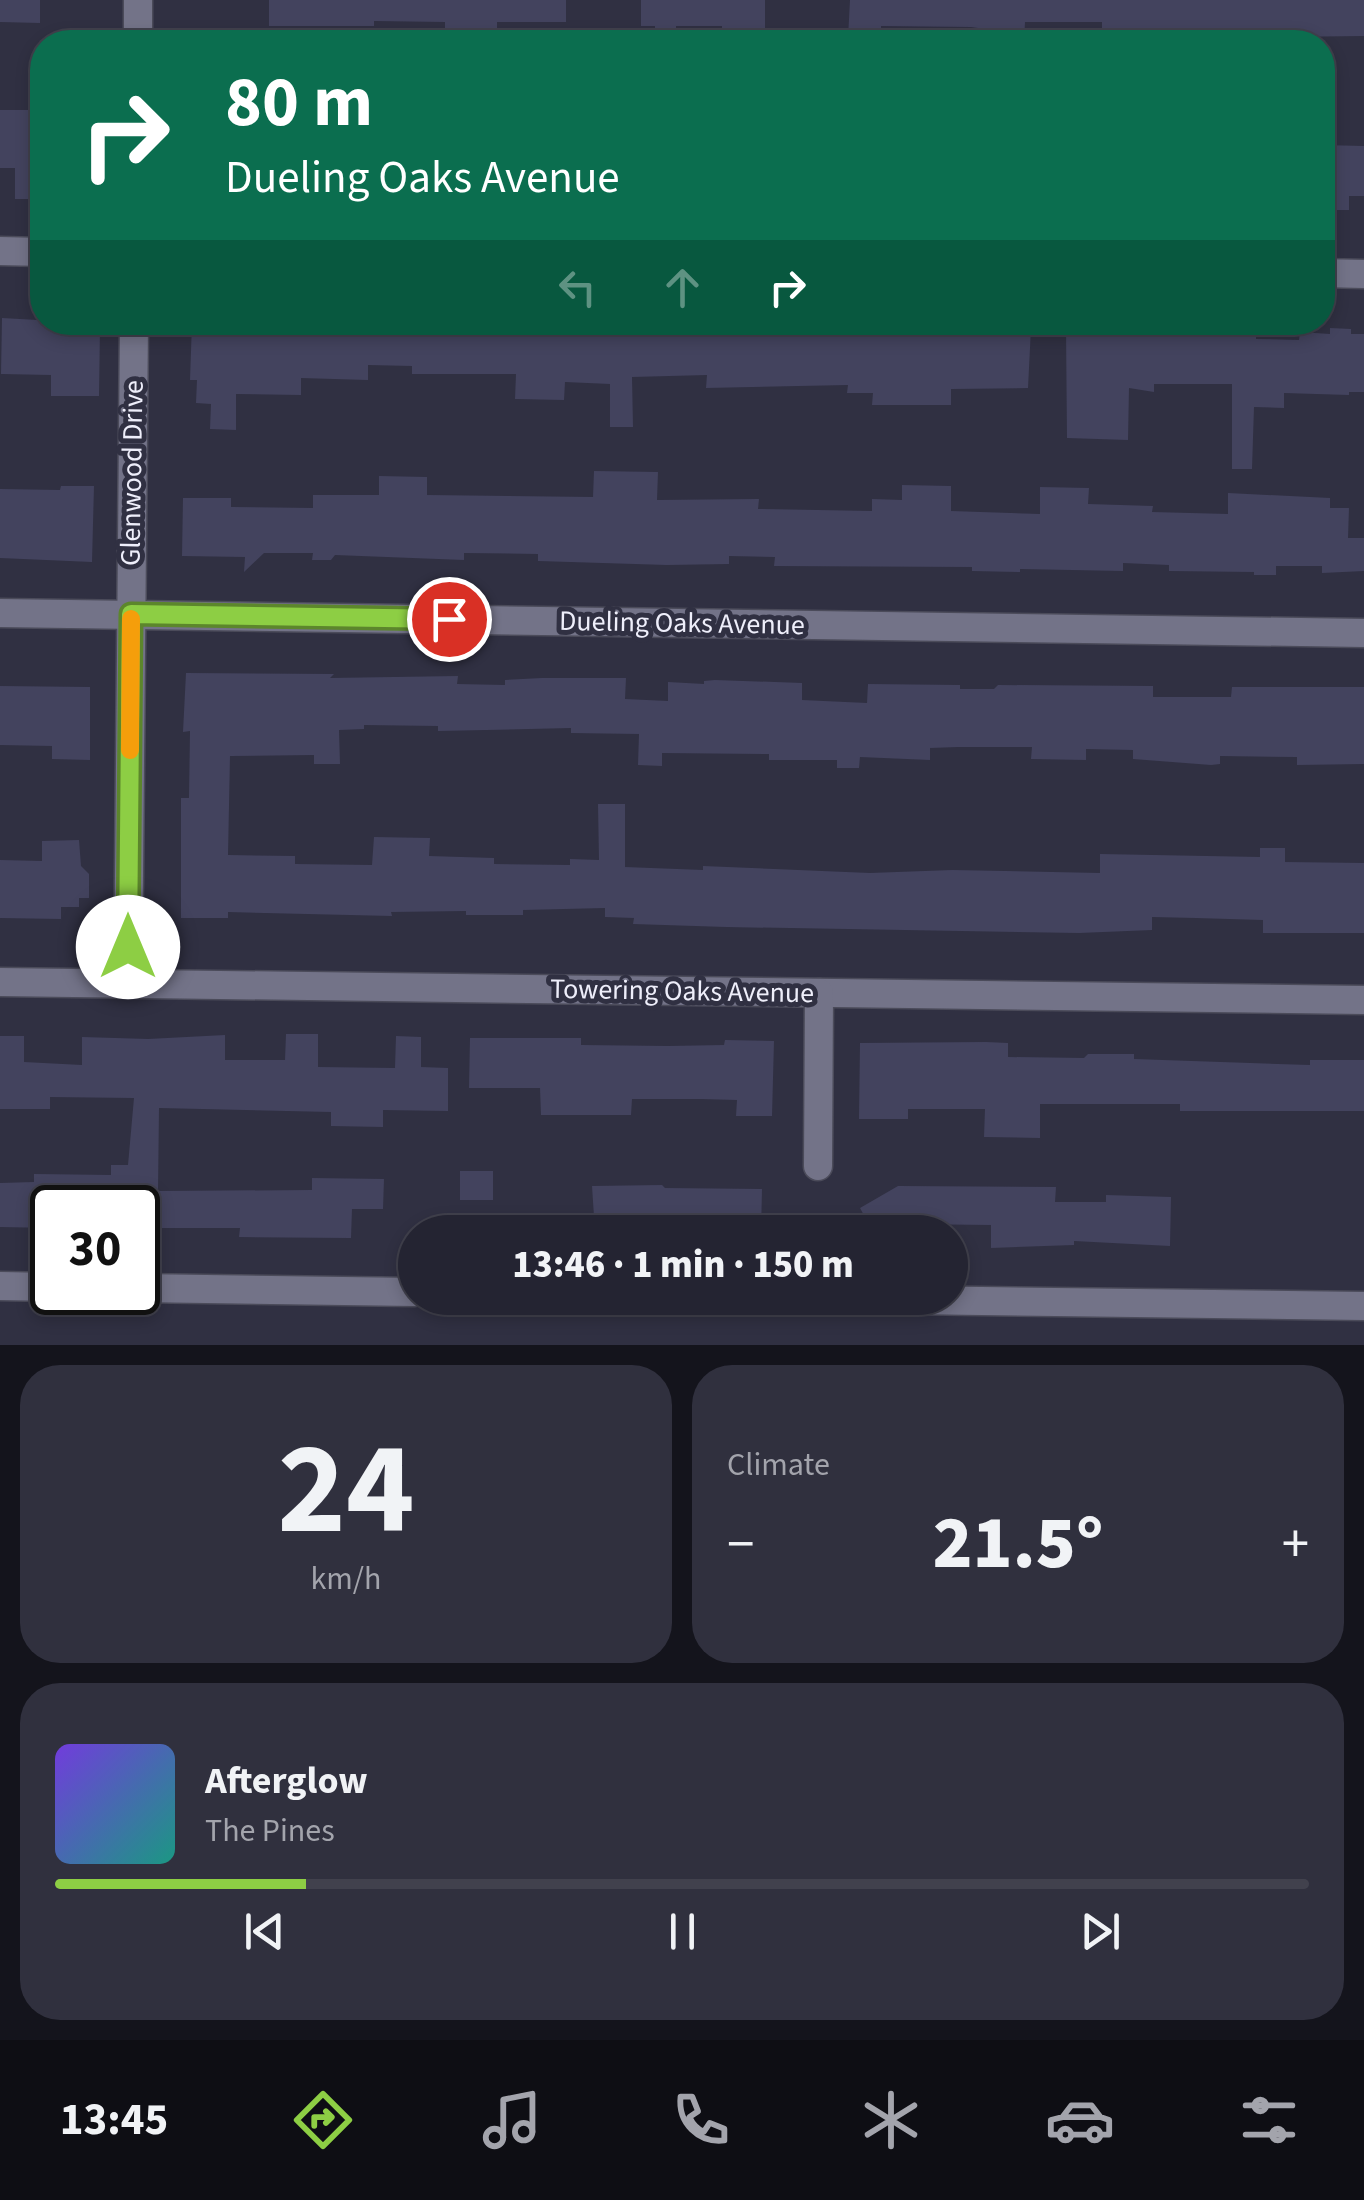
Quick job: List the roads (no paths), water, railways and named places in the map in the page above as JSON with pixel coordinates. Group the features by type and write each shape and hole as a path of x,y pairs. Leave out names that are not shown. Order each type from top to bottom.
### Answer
{"street":[{"path":"138,0 138,30"},
{"path":"0,251 30,252"},
{"path":"1335,273 1364,274"},
{"name":"Glenwood Drive","path":"128,984 134,335"},
{"name":"Dueling Oaks Avenue","path":"0,613 1364,633"},
{"name":"Towering Oaks Avenue","path":"0,982 1364,1000"},
{"path":"818,1166 819,993"},
{"path":"0,1286 30,1287"},
{"path":"160,1288 398,1292"},
{"path":"968,1301 1364,1306"}]}
